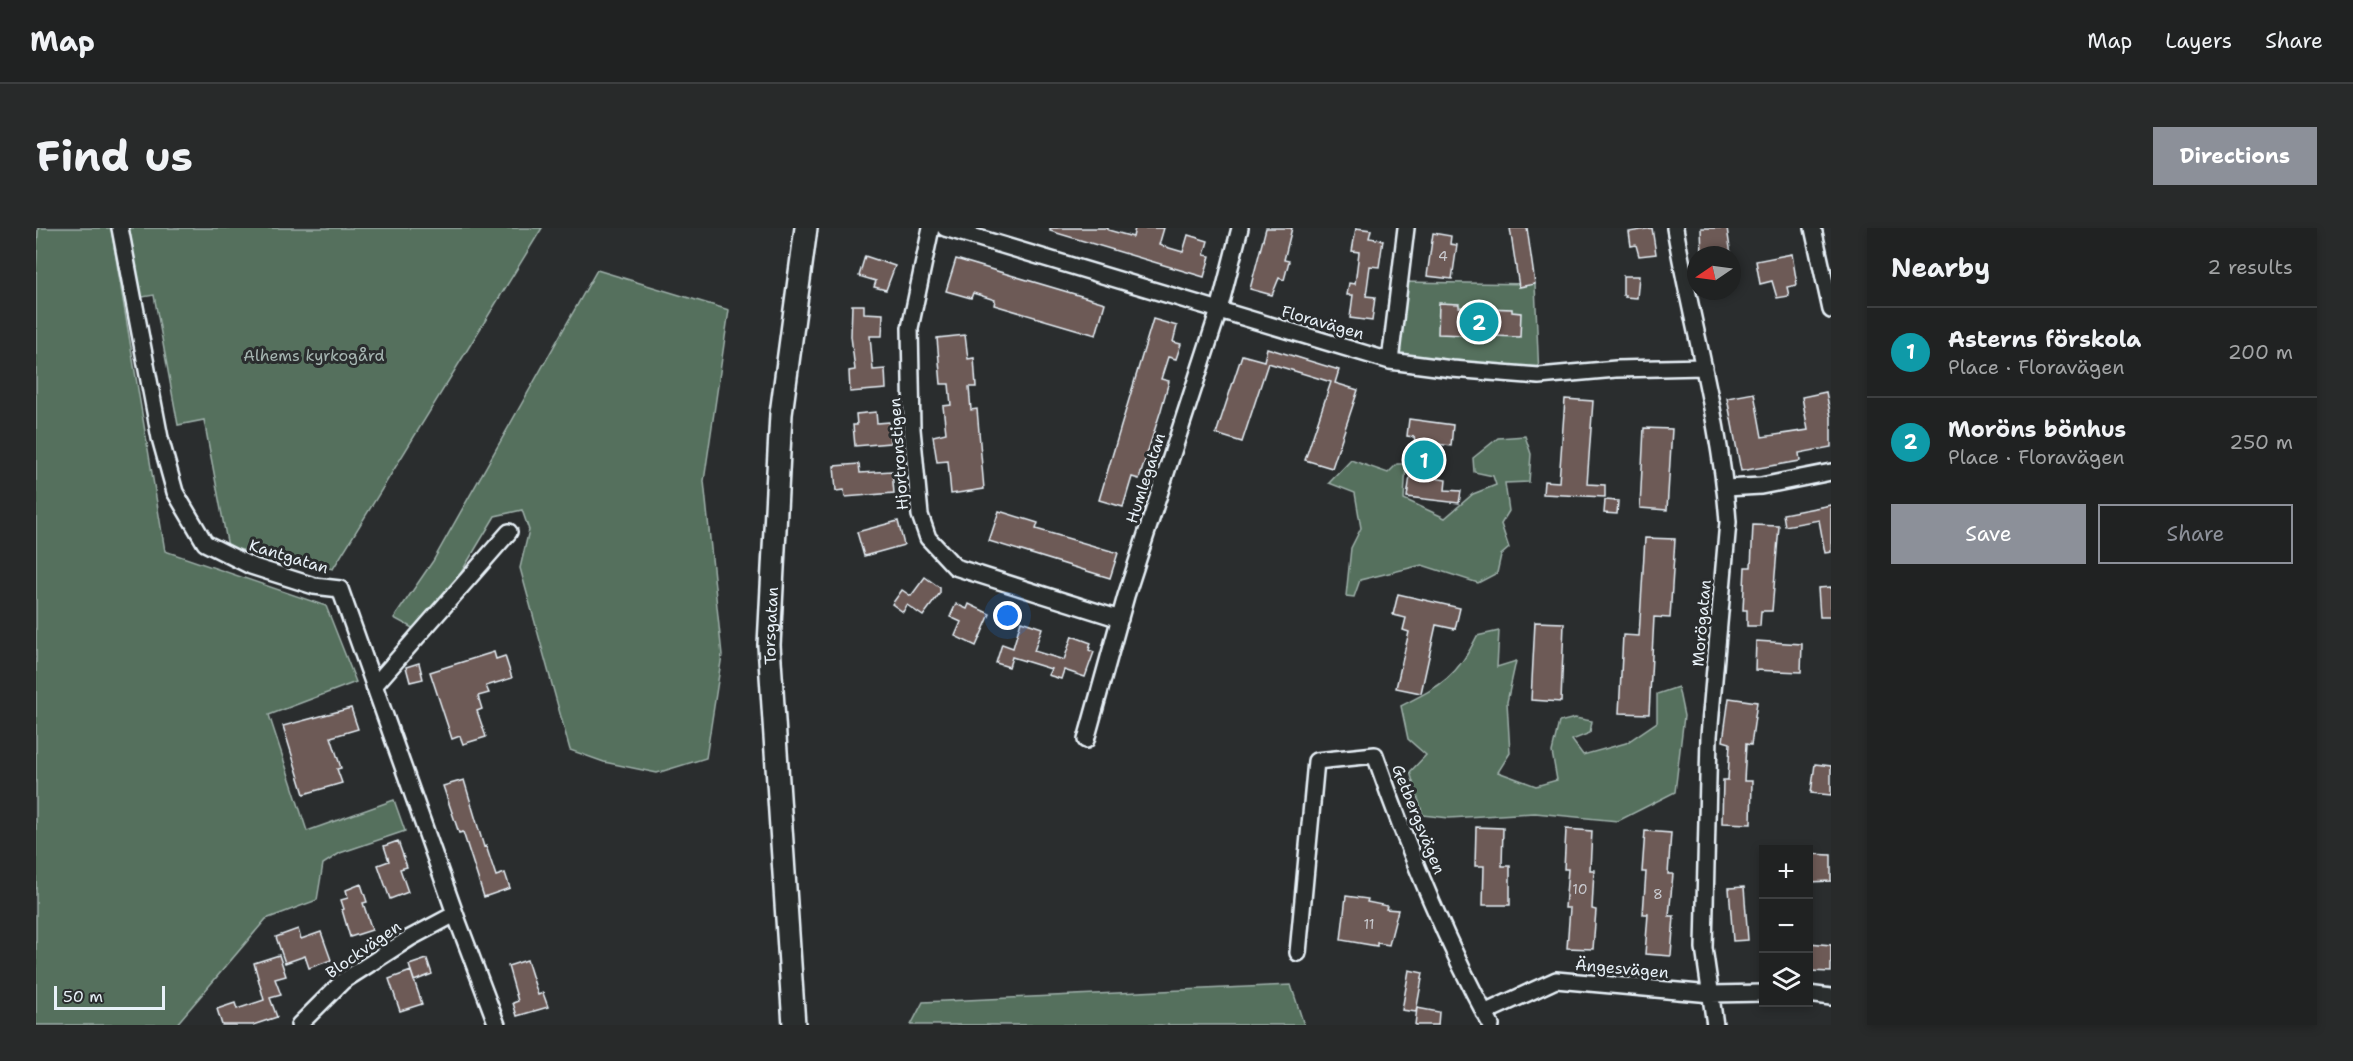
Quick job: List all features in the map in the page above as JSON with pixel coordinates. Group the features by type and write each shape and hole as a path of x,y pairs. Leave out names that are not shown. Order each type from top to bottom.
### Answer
{"main road":[{"name":"Torsgatan","path":"794,1025 769,645 781,414 806,228"}],"street":[{"name":"Kantgatan","path":"120,228 160,438 175,492 205,543 251,566 314,586 340,589 455,914 497,1025"},
{"name":"Hjortronstigen","path":"931,228 910,328 912,429 920,515 928,538 955,567 1120,619"},
{"name":"Floravägen","path":"945,228 1390,361 1539,376 1616,369 1704,367"},
{"name":"Humlegatan","path":"1086,740 1120,619 1219,310 1240,228"},
{"path":"1390,361 1406,228"},
{"name":"Morögatan","path":"1675,228 1726,488 1728,522 1709,736 1704,948 1715,1025"},
{"path":"1813,228 1831,310"},
{"path":"1726,488 1761,486 1831,472"},
{"path":"374,686 509,532"},
{"name":"Getbergsvägen","path":"1298,953 1316,761 1375,755 1396,817 1450,942 1487,1019"},
{"name":"Blockvägen","path":"299,1025 343,981 411,938 455,914"},
{"name":"Ängesvägen","path":"1487,1019 1556,980 1711,994 1759,993"},
{"path":"1813,995 1831,997"}],"green space":[{"path":"38,228 111,228 165,551 326,606 356,682 269,715 307,831 394,800 405,831 340,853 323,864 317,900 266,919 176,1025 36,1025 36,276"},
{"name":"Alhems kyrkogård","path":"126,228 542,228 333,569 228,547 204,420 178,425 154,295 137,298"},
{"path":"597,270 729,310 704,481 722,655 706,758 657,773 604,762 570,750 520,568 529,530 522,510 495,516 459,576 416,630 394,618 433,561"},
{"path":"1400,282 1535,284 1539,376 1390,361"},
{"path":"1525,436 1531,454 1529,482 1505,483 1509,511 1501,524 1509,548 1501,555 1497,573 1478,583 1422,565 1360,580 1354,597 1346,596 1351,548 1361,528 1355,493 1329,483 1351,460 1388,473 1397,464 1406,464 1404,499 1445,518 1473,494 1496,485 1493,476 1474,472 1473,458 1498,438"},
{"path":"1499,631 1497,667 1516,661 1507,702 1510,753 1498,772 1536,786 1557,780 1552,752 1559,722 1575,718 1592,721 1590,733 1572,740 1583,755 1626,743 1657,722 1657,694 1678,687 1684,716 1675,792 1618,821 1535,813 1449,818 1423,815 1410,772 1426,755 1408,739 1401,706 1427,693 1446,679 1462,662 1477,636"},
{"path":"1291,985 1304,1025 911,1025 923,1002"}],"building":[{"path":"1050,228 1108,228 1108,230 1133,237 1135,228 1164,228 1159,245 1183,252 1188,235 1208,241 1204,255 1210,256 1204,277 1050,231"},
{"path":"1266,228 1292,228 1284,260 1289,261 1284,280 1279,278 1272,295 1250,289"},
{"path":"1356,228 1371,230 1369,238 1383,240 1379,267 1370,266 1366,296 1375,297 1372,321 1350,318 1353,295 1347,295 1349,283 1355,284 1359,252 1352,251"},
{"path":"1510,228 1527,228 1535,284 1519,287"},
{"path":"1652,228 1656,254 1639,256 1636,245 1631,246 1629,232"},
{"path":"1701,228 1727,228 1730,246 1702,246"},
{"path":"1433,233 1451,236 1450,244 1457,245 1452,279 1427,276"},
{"path":"1792,254 1797,285 1787,287 1789,296 1777,298 1772,281 1760,284 1756,261"},
{"path":"865,256 895,266 886,290 874,287 876,281 859,276"},
{"path":"956,259 1105,303 1096,335 994,305 995,300 973,293 971,298 946,291"},
{"path":"1623,276 1639,276 1637,298 1623,295"},
{"path":"1439,303 1459,304 1459,307 1512,309 1512,312 1521,313 1520,337 1438,334"},
{"path":"852,305 864,305 864,313 883,314 882,336 870,336 873,370 885,369 886,389 850,392 849,371 855,370 851,336"},
{"path":"1153,319 1177,326 1173,342 1181,344 1176,359 1168,357 1161,379 1169,381 1161,410 1139,479 1132,477 1123,507 1099,500"},
{"path":"965,335 968,359 974,358 976,387 969,387 971,410 977,409 984,489 951,494 948,461 937,462 933,436 946,433 943,406 951,405 949,384 941,384 937,338"},
{"path":"1267,348 1339,370 1335,383 1358,390 1332,468 1305,460 1331,382 1268,363 1242,442 1216,434 1242,355 1264,361"},
{"path":"1826,392 1831,417 1831,447 1799,453 1800,461 1741,471 1727,398 1754,393 1762,437 1808,430 1802,397"},
{"path":"1565,399 1593,401 1587,484 1605,485 1605,497 1543,494 1544,481 1559,482"},
{"path":"876,412 877,423 889,422 890,443 855,446 853,425 857,425 856,414"},
{"path":"1409,419 1453,425 1451,446 1438,444 1434,478 1446,480 1445,490 1461,491 1459,503 1407,497 1415,441 1414,437 1407,436"},
{"path":"1644,428 1672,429 1667,510 1640,508"},
{"path":"859,464 860,473 892,471 894,493 845,497 844,490 836,491 834,466"},
{"path":"1605,500 1618,501 1617,514 1604,513"},
{"path":"1831,505 1831,552 1825,553 1819,520 1785,526 1783,514"},
{"path":"999,511 1038,523 1036,529 1118,553 1110,578 989,541"},
{"path":"898,521 904,545 864,556 857,532"},
{"path":"1753,525 1779,526 1772,611 1761,611 1760,626 1747,626 1747,610 1743,610 1745,567 1751,567"},
{"path":"1645,538 1675,539 1670,618 1654,617 1649,714 1619,713 1623,635 1639,636"},
{"path":"925,577 940,588 940,593 923,616 907,605 903,612 892,604 902,590 911,596"},
{"path":"1831,587 1831,617 1820,617 1818,588"},
{"path":"1398,594 1460,608 1455,629 1436,625 1421,693 1396,688 1409,632 1403,630 1406,618 1393,615"},
{"path":"956,604 967,609 969,604 990,614 976,646 955,636 961,622 950,617"},
{"path":"1021,621 1042,628 1034,651 1064,660 1072,636 1091,643 1089,650 1094,652 1085,677 1064,670 1061,679 1048,675 1051,669 1012,657 1009,667 996,663 1002,644 1013,648"},
{"path":"1535,622 1564,623 1561,702 1531,700"},
{"path":"1756,641 1802,644 1801,672 1755,670"},
{"path":"494,652 496,659 505,656 512,678 486,686 489,693 478,696 482,709 477,711 486,737 463,744 460,736 452,739 430,672"},
{"path":"419,663 423,679 410,682 406,667"},
{"path":"1729,698 1757,702 1751,745 1746,744 1744,781 1752,781 1751,824 1722,823 1723,780 1728,780 1730,743 1723,741"},
{"path":"351,708 358,729 331,737 341,768 337,769 342,783 304,794 283,726"},
{"path":"1815,764 1831,766 1831,795 1811,793"},
{"path":"464,780 484,847 486,846 496,876 505,873 510,888 484,897 463,832 459,833 443,786"},
{"path":"1476,827 1503,828 1502,866 1510,866 1510,905 1483,905 1484,866 1475,866"},
{"path":"1566,829 1592,831 1590,870 1594,870 1592,909 1596,910 1593,949 1567,948 1570,908 1565,908 1568,869 1564,869"},
{"path":"1645,831 1671,833 1668,874 1673,874 1669,916 1674,916 1671,956 1645,954 1648,914 1643,914 1646,872 1642,872"},
{"path":"398,841 407,867 400,869 408,892 390,899 378,865 389,861 384,846"},
{"path":"1813,854 1831,855 1831,881 1813,882"},
{"path":"361,884 367,902 363,903 372,930 350,937 341,900 348,898 346,890"},
{"path":"1744,887 1748,940 1733,941 1729,888"},
{"path":"1346,896 1368,899 1367,902 1387,906 1386,909 1398,910 1389,945 1377,943 1377,946 1341,940"},
{"path":"298,929 301,939 321,932 331,960 309,968 305,956 285,963 276,937"},
{"path":"1813,943 1831,945 1831,972 1813,971"},
{"path":"279,955 286,976 275,979 281,995 270,998 277,1017 253,1025 222,1025 217,1009 235,1003 237,1009 264,1000 254,963"},
{"path":"427,959 432,974 414,981 409,965"},
{"path":"527,960 538,995 543,993 548,1007 517,1016 513,1003 518,1001 508,966"},
{"path":"1409,970 1423,973 1416,1012 1402,1010"},
{"path":"411,971 422,1004 400,1011 389,979"},
{"path":"1417,1008 1439,1012 1438,1025 1415,1025"}],"place":[{"name":"Moröns bönhus","path":"1479,322"},
{"name":"Asterns förskola","path":"1424,460"}]}
